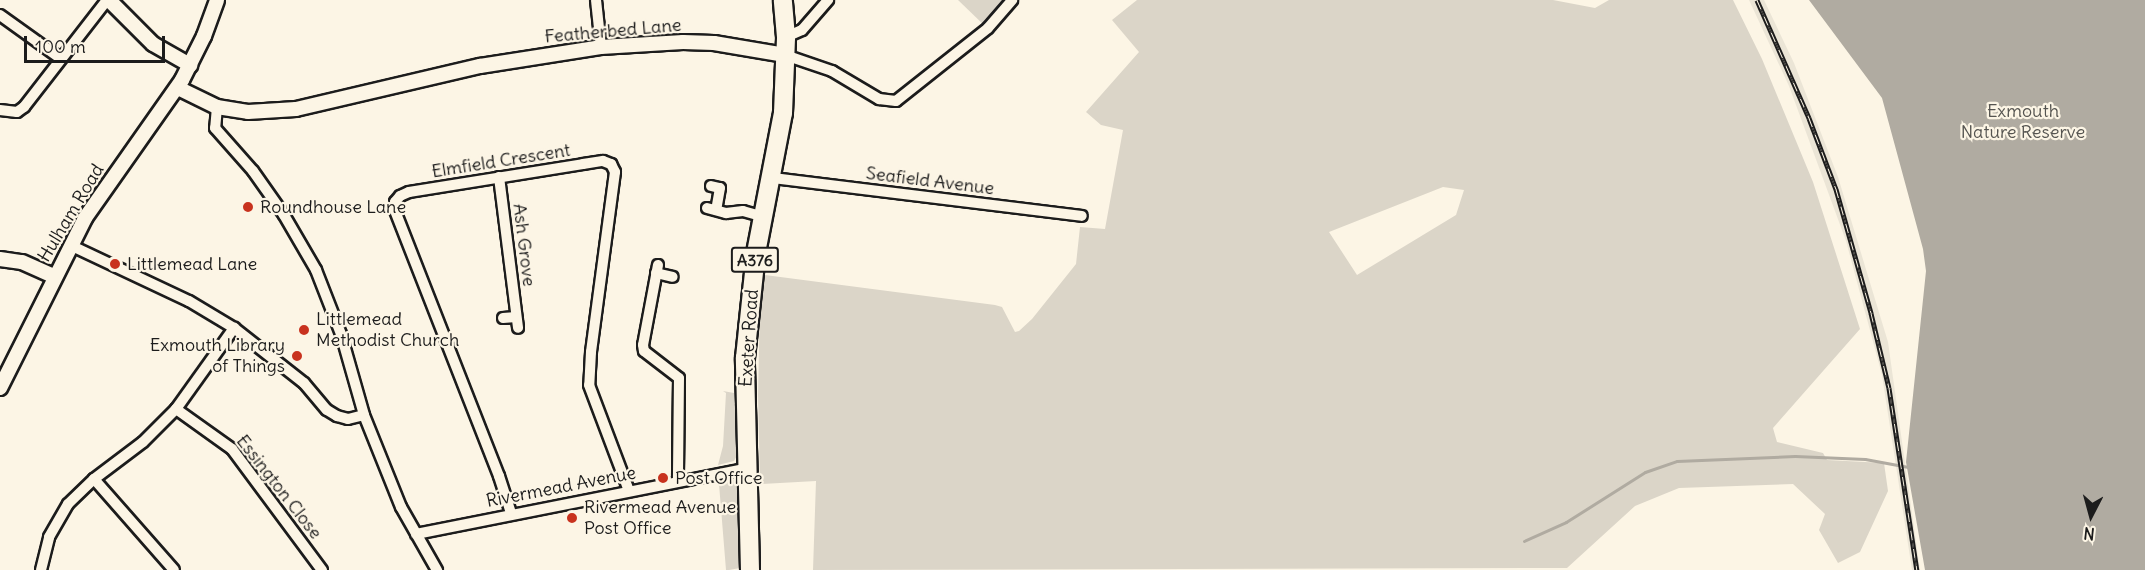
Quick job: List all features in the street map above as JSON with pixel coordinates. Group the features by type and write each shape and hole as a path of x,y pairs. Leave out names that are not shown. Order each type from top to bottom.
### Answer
{"highway":[{"name":"Exeter Road","path":"750,570 745,358 756,253 773,178 783,113 786,46 783,0"}],"street":[{"path":"0,110 17,112 24,107 60,58 108,0 153,44 190,65"},
{"name":"Hulham Road","path":"0,388 54,276 103,189 178,88 218,0"},
{"path":"596,0 600,47"},
{"path":"786,46 828,0"},
{"name":"Featherbed Lane","path":"178,88 217,106 248,112 297,109 480,66 600,47 683,42 786,46 879,99 896,101 988,28 1012,0"},
{"path":"0,15 60,58"},
{"path":"217,106 215,128 253,171 284,215 316,270 340,332 364,415 388,478 437,570"},
{"name":"Elmfield Crescent","path":"511,513 499,476 395,210 395,202 400,196 409,192 603,161 611,164 615,172 591,352 589,385 629,491"},
{"name":"Ash Grove","path":"499,177 517,323 503,318"},
{"name":"Seafield Avenue","path":"773,178 1082,216"},
{"path":"711,186 720,188 712,209 726,213 743,211 764,217"},
{"path":"72,246 189,301 234,328 304,383 327,410 348,419 364,415"},
{"path":"0,259 22,262 54,276"},
{"path":"673,277 657,269 643,345 644,351 679,378 678,481"},
{"path":"41,570 49,537 69,504 94,479 143,442 176,409 234,328"},
{"name":"Essington Close","path":"176,409 232,449 322,570"},
{"name":"Rivermead Avenue","path":"416,534 511,513 749,468"},
{"path":"94,479 174,570"}],"shaded area":[{"path":"958,0 1008,0 986,27"},
{"path":"1137,0 1553,0 1595,8 1609,0 1733,0 1762,59 1813,182 1860,329 1773,428 1777,442 1823,453 1827,460 1884,463 1888,491 1860,552 1838,563 1819,530 1825,514 1793,484 1679,488 1635,506 1567,568 813,570 816,481 760,484 758,395 760,305 765,275 995,305 1002,307 1015,332 1019,331 1032,319 1076,264 1080,227 1105,229 1123,130 1101,125 1086,112 1139,52 1112,20","holes":["1443,187 1464,190 1456,215 1357,275 1329,232"]},
{"path":"1749,0 1764,0 1794,63 1838,177 1888,342 1920,570 1912,570 1882,375 1846,241 1789,86"},
{"name":"Exmouth Nature Reserve","path":"1809,0 2145,0 2145,570 1925,570 1906,462 1926,271 1923,249 1882,98"},
{"path":"723,391 734,393 734,404 737,405 739,452 734,461 718,465 723,446 726,393"},
{"path":"732,478 738,484 741,492 740,568 729,570 726,570 719,484 708,481"}],"waterway":[{"path":"1524,541 1566,522 1645,472 1677,461 1795,456 1865,459 1908,467"}],"railway":[{"path":"1757,0 1809,118 1836,189 1871,313 1889,388 1917,570"}],"place":[{"name":"Roundhouse Lane","path":"248,207"},
{"name":"Littlemead Lane","path":"115,264"},
{"name":"Littlemead Methodist Church","path":"304,330"},
{"name":"Exmouth Library of Things","path":"297,356"},
{"name":"Post Office","path":"663,478"},
{"name":"Rivermead Avenue Post Office","path":"572,518"}]}
